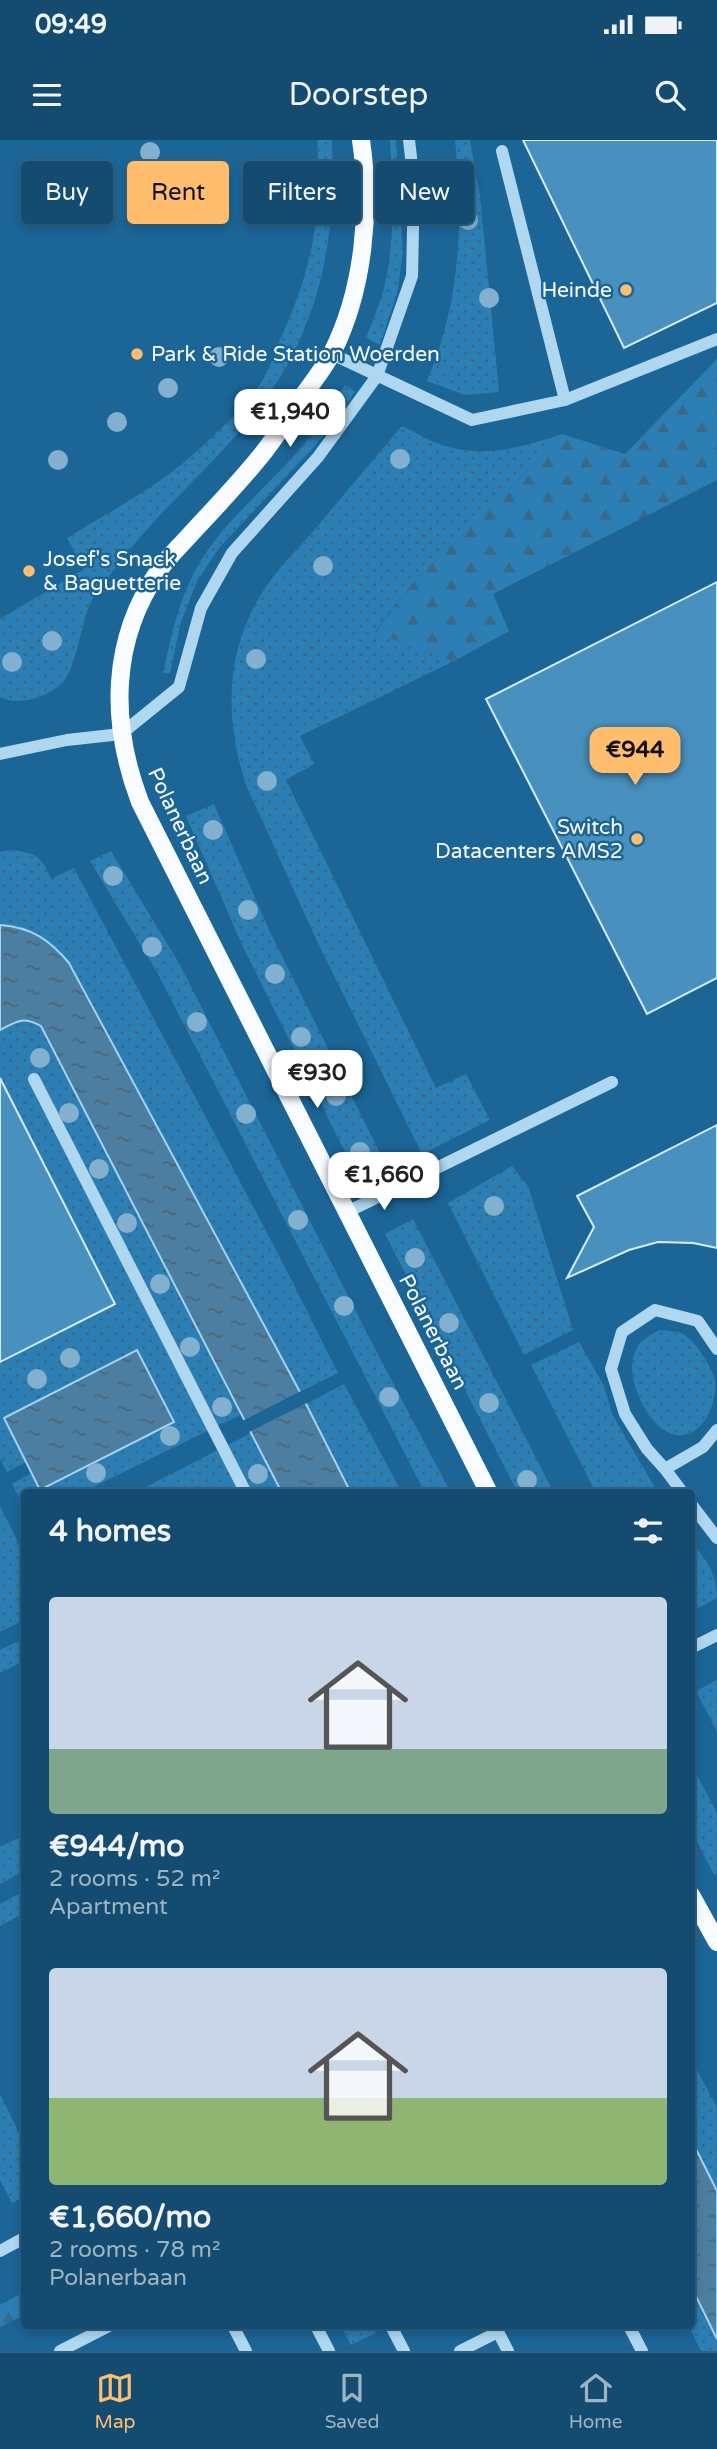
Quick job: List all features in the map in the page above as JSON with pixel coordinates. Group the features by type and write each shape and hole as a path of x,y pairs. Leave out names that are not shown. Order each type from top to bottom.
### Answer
{"main road":[{"name":"Polanerbaan","path":"361,140 366,195 364,246 351,301 332,354 260,457 160,568 139,605 126,640 119,687 121,734 130,776 140,802 487,1489"},
{"path":"695,1903 717,1942"}],"street":[{"path":"0,754 66,740 121,734 179,687 201,608 232,553 318,457 377,376 412,276 414,183 409,140"},
{"path":"502,151 565,400"},
{"path":"332,354 472,420 565,400 717,339"},
{"path":"34,1079 244,1489"},
{"path":"347,1212 612,1082"},
{"path":"680,1489 647,1449 625,1414 611,1369 622,1332 654,1310 698,1321 717,1349"},
{"path":"665,1469 703,1447 717,1430"},
{"path":"695,1509 717,1538"},
{"path":"695,1646 717,1635"},
{"path":"0,2251 21,2240"},
{"path":"60,2351 103,2329"},
{"path":"235,2329 246,2351"},
{"path":"318,2329 329,2351"},
{"path":"393,2329 404,2351"},
{"path":"460,2351 497,2329 508,2351"},
{"path":"631,2329 642,2351"}],"green space":[{"path":"317,140 332,140 332,161 318,161"},
{"path":"390,140 396,140 397,161 391,161"},
{"path":"455,140 470,140 474,161 457,161"},
{"path":"474,162 480,196 499,392 465,395 427,381 447,322 459,224 474,224"},
{"path":"315,224 330,224 325,261 312,308 303,332 276,384 221,452 151,524 96,593 86,615 71,668 59,686 23,701 0,697 0,619 84,569 67,538 174,470 217,432 255,391 265,377 290,317 307,268"},
{"path":"392,224 401,224 403,251 397,294 380,345 366,338 383,292"},
{"path":"717,359 717,480 493,594 509,631 454,661 375,633 418,577 481,518 562,434 625,454"},
{"path":"345,385 355,392 337,420 219,548 197,581 181,622 170,673 163,673 181,604 201,561 243,508 306,442"},
{"path":"402,426 437,443 473,451 503,450 562,434 481,518 418,577 375,632 454,661 300,736 314,764 286,780 436,1088 466,1074 490,1120 422,1154 316,939 246,785 234,732 232,706 232,680 237,654 255,605 281,567"},
{"path":"214,804 270,932 388,1169 361,1184 242,945 186,816"},
{"path":"10,850 32,854 44,865 51,879 74,868 284,1265 338,1373 300,1392 80,981 31,931 0,925 0,852"},
{"path":"111,851 179,963 449,1489 423,1489 158,974 90,861"},
{"path":"18,1020 30,1020 41,1026 242,1414 89,1489 40,1489 174,1422 137,1350 4,1419 26,1462 7,1472 0,1459 0,1362 115,1304 5,1087 0,1089 0,1030"},
{"path":"512,1166 528,1186 573,1330 524,1355 448,1203"},
{"path":"413,1219 552,1489 516,1489 385,1234"},
{"path":"660,1330 681,1333 692,1341 706,1360 715,1380 712,1406 704,1422 684,1435 673,1434 652,1419 637,1392 633,1378 632,1366 638,1346"},
{"path":"579,1342 604,1386 612,1414 656,1489 594,1489 531,1365"},
{"path":"344,1384 400,1489 349,1489 306,1404"},
{"path":"251,1433 280,1489 199,1489 198,1486 192,1489 142,1489"},
{"path":"32,1473 40,1489 21,1489 21,1501 12,1484"},
{"path":"0,1506 21,1548 21,1622 0,1632"},
{"path":"695,1546 710,1567 717,1598 695,1610"},
{"path":"21,1640 21,1662 0,1673 0,1650"},
{"path":"717,1680 717,1732 696,1691"},
{"path":"695,1772 717,1813 717,1873 714,1875 695,1838"},
{"path":"21,1836 21,1873 0,1884 0,1847"},
{"path":"21,1893 21,1915 0,1926 0,1904"},
{"path":"695,2066 717,2108 717,2191 695,2147"},
{"path":"0,2094 18,2131 21,2130 21,2198 12,2203 0,2180"},
{"path":"21,2294 21,2316 0,2327 0,2305"},
{"path":"695,2295 717,2339 717,2351 701,2351 690,2329 695,2329"},
{"path":"343,2329 374,2329 376,2333 351,2345"}],"water":[{"path":"0,925 39,936 69,963 300,1392 349,1489 280,1489 41,1026 20,1021 0,1030"},
{"path":"137,1350 174,1422 40,1489 4,1418"},
{"path":"695,2147 717,2191 717,2339 695,2294"}],"pier":[{"path":"303,1390 309,1402 247,1433 242,1421"}],"building":[{"path":"523,140 717,140 717,303 624,348"},
{"name":"Switch Datacenters AMS2","path":"717,582 717,978 647,1014 486,699"},
{"path":"0,1078 115,1304 0,1362"},
{"path":"717,1125 717,1248 693,1243 658,1242 629,1250 567,1278 594,1227 577,1196"}],"place":[{"name":"Heinde","path":"626,290"},
{"name":"Park & Ride Station Woerden","path":"137,354"},
{"name":"Josef's Snack & Baguetterie","path":"29,571"},
{"name":"Switch Datacenters AMS2","path":"637,839"}]}
